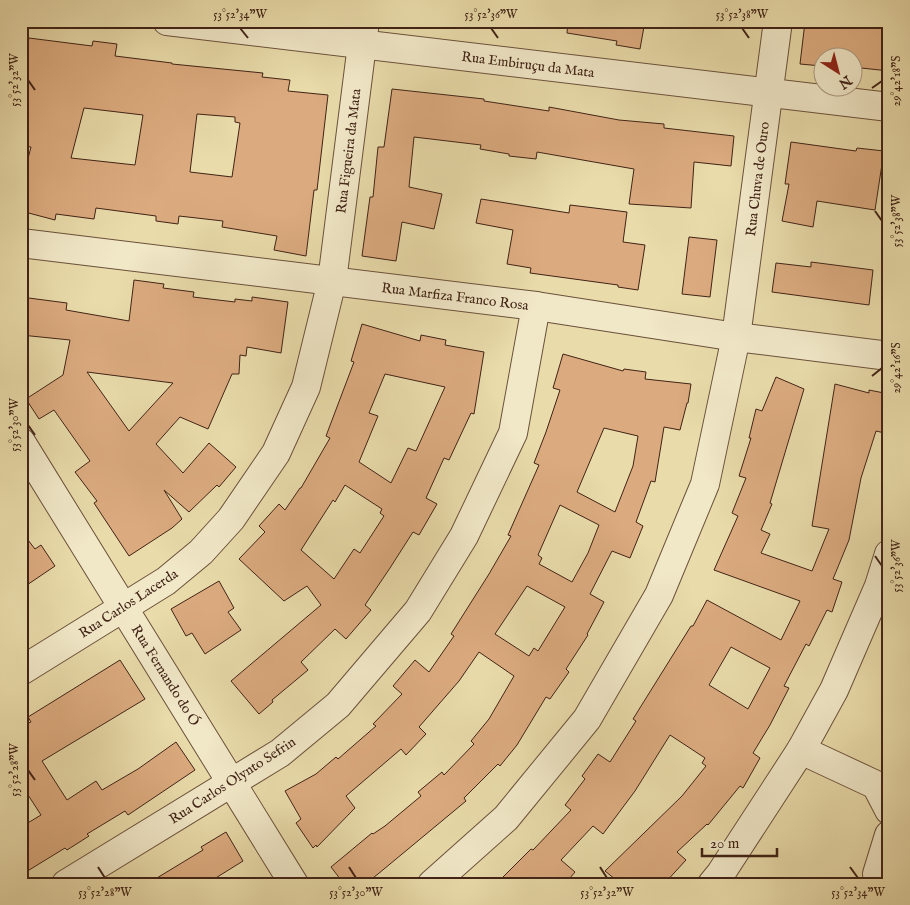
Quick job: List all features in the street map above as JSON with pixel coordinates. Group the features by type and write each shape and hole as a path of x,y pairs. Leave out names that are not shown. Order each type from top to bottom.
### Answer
{"street":[{"name":"Rua Embiruçu da Mata","path":"167,21 364,33 768,93 889,107"},
{"name":"Rua Chuva de Ouro","path":"432,884 506,818 588,719 658,595 705,484 736,337 778,21"},
{"name":"Rua Figueira da Mata","path":"332,281 364,33"},
{"name":"Rua Marfiza Franco Rosa","path":"21,243 536,306 736,337 889,356"},
{"name":"Rua Carlos Lacerda","path":"21,670 166,581 201,552 231,519 276,453 306,387 332,281"},
{"name":"Rua Carlos Olynto Sefrin","path":"66,884 280,753 338,705 418,611 464,536 512,434 536,306"},
{"name":"Rua Fernando do Ó","path":"21,442 294,884"},
{"path":"712,884 801,750 834,690 880,586 889,554"},
{"path":"801,750 876,785 889,810"},
{"path":"877,874 889,835"}],"building":[{"path":"568,21 645,21 640,49 616,45 617,41 567,33"},
{"path":"805,22 845,27 846,23 889,29 889,71 862,68 862,48 812,48 812,65 800,64"},
{"path":"29,38 92,46 93,41 117,44 115,56 263,73 262,77 290,80 288,91 328,95 317,190 314,190 306,256 274,250 277,236 222,227 223,221 179,216 178,224 156,221 156,216 96,208 94,219 56,214 55,220 21,211 21,186 31,147 21,146 21,41 28,42","holes":["84,108 143,115 135,165 71,158","197,114 235,117 235,122 240,123 232,177 190,172"]},
{"path":"392,89 484,99 484,101 549,111 549,107 619,120 664,124 664,128 734,136 731,166 694,162 691,208 629,204 634,169 537,152 536,159 509,156 509,154 480,149 481,145 414,137 409,187 442,194 434,229 402,222 396,261 362,256 370,197 373,197 378,147 384,147"},
{"path":"791,142 856,151 857,148 884,151 875,210 817,201 813,227 782,221 789,184 785,184"},
{"path":"481,199 569,213 570,205 627,212 623,242 645,245 638,290 618,287 618,285 530,273 531,268 507,264 513,230 476,223"},
{"path":"689,237 717,240 710,297 682,294"},
{"path":"811,262 873,270 869,305 772,292 776,263 811,267"},
{"path":"134,280 164,284 163,288 194,292 193,297 235,302 235,299 252,301 252,297 288,302 281,353 247,347 246,356 240,355 239,374 232,374 208,429 180,417 156,444 183,473 209,443 236,467 219,487 217,485 189,512 164,490 182,519 172,528 129,556 94,503 97,501 75,472 90,461 54,410 39,419 26,399 63,375 70,340 21,335 21,297 67,303 66,310 129,321","holes":["87,372 173,383 129,431"]},
{"path":"362,324 420,341 421,335 446,340 445,345 484,352 474,414 471,413 449,460 444,458 426,498 437,504 419,535 413,532 365,605 371,610 346,639 335,629 301,662 308,670 272,700 273,702 259,714 231,681 321,605 307,586 284,601 239,559 265,532 259,526 279,504 285,510 301,488 330,438 326,436 354,362 351,361","holes":["385,374 445,387 416,451 408,448 391,483 359,462 378,416 369,413","345,485 382,509 380,513 384,516 360,553 354,549 334,579 301,550 333,500 335,502"]},
{"path":"563,354 623,371 624,369 646,372 645,379 691,384 688,403 680,430 664,427 655,482 651,481 636,522 643,526 630,558 612,551 590,594 604,602 588,635 566,669 569,672 550,699 546,697 517,745 500,766 498,764 464,798 466,801 365,884 344,884 331,867 421,796 418,792 442,772 444,775 474,744 471,741 489,719 514,676 479,652 459,681 419,727 426,734 406,755 401,749 346,796 355,808 317,847 316,845 313,848 296,823 301,819 285,791 316,774 336,757 338,759 376,726 373,724 402,694 393,686 415,660 429,672 454,636 451,634 511,536 508,535 539,465 534,463 560,390 553,388","holes":["604,428 638,436 633,466 615,512 577,492","560,505 599,525 588,553 572,582 539,564 542,558 538,555","527,586 565,607 538,651 534,648 529,656 495,634"]},
{"path":"776,377 804,389 770,503 772,504 761,530 770,534 761,553 812,571 829,529 812,526 835,384 869,393 869,390 889,394 889,434 876,431 861,478 849,540 833,579 842,582 832,612 827,610 809,646 806,644 784,686 789,688 753,753 760,758 743,788 740,786 708,825 677,852 686,860 664,884 621,884 605,871 682,796 706,766 702,763 705,758 670,735 635,791 603,834 593,826 561,860 575,872 565,884 496,884 531,849 533,850 571,810 565,805 585,779 582,776 598,754 610,762 636,721 633,719 691,626 693,626 707,600 781,640 800,601 714,570 738,516 732,513 746,478 739,476 751,438 749,438 756,409 762,411","holes":["731,647 770,668 748,709 709,685"]},
{"path":"21,531 35,549 41,545 55,566 21,589"},
{"path":"219,581 234,608 228,612 241,630 205,654 192,633 186,636 171,609"},
{"path":"120,660 145,699 42,761 67,800 96,781 102,790 138,769 176,742 195,770 128,815 125,811 87,834 89,836 67,850 65,848 21,875 21,827 41,815 21,784 21,726 31,722 28,717"},
{"path":"226,832 243,861 206,884 147,884 203,850 201,847"}]}
